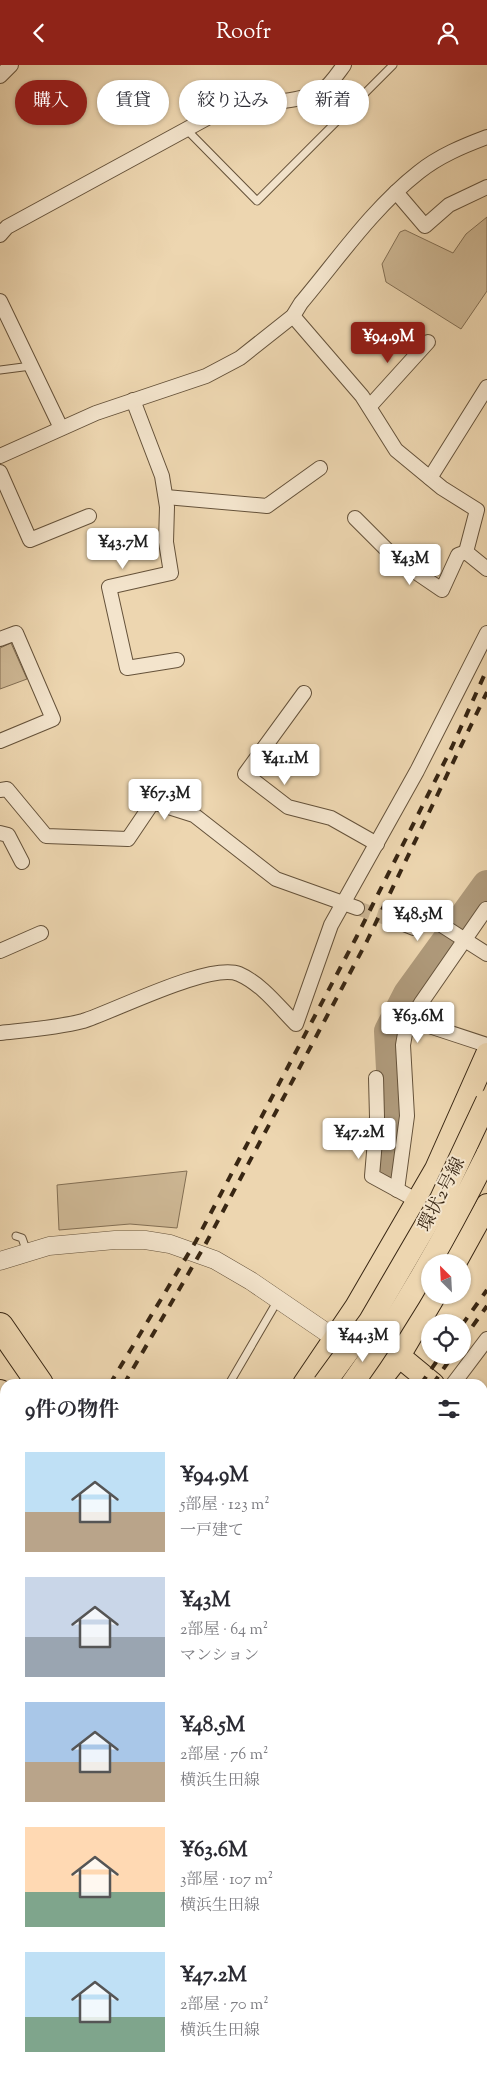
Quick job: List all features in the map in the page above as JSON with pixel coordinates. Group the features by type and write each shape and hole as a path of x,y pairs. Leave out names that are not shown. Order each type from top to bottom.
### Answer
{"highway":[{"path":"0,1326 37,1379"}],"main road":[{"path":"308,1379 336,1339 407,1195 436,1169 487,1054"},
{"name":"環状2号線","path":"328,1379 370,1321 441,1199 487,1101"},
{"name":"環状2号線","path":"356,1379 389,1333 457,1215 487,1155"},
{"path":"460,1254 487,1205"},
{"path":"382,1379 399,1356 430,1304"},
{"path":"336,1339 377,1379"},
{"path":"399,1356 427,1379"}],"street":[{"path":"0,76 11,65"},
{"path":"0,235 7,227 220,111 238,105 302,97 322,91 344,65"},
{"path":"0,456 96,413 206,376 240,358 294,316 301,303 396,192 420,171 458,148 487,137"},
{"path":"396,192 425,226 449,205 487,187"},
{"path":"0,301 61,428"},
{"path":"294,316 370,407 396,450 430,478 477,510 466,552"},
{"path":"370,407 428,342"},
{"path":"430,478 487,387"},
{"path":"133,400 162,476 166,497 166,541 172,573 109,587 127,668 177,659"},
{"path":"166,497 267,506 320,468"},
{"path":"0,472 30,539 89,516"},
{"path":"355,518 395,558 442,590 458,555 466,552"},
{"path":"466,552 487,569"},
{"path":"0,639 16,633 53,719 0,741"},
{"path":"0,1033 60,1027 86,1020 185,981 237,973 256,984 296,1024 330,925 351,906 377,844 417,771 487,633"},
{"path":"304,693 245,774 288,807 331,818 377,844"},
{"path":"0,790 7,789 46,836 128,839 152,801 194,815 276,879 351,906"},
{"path":"0,833 8,835 22,862"},
{"path":"376,1078 377,1117 372,1176 407,1195 407,1116 403,1045 406,1028 463,940 486,909"},
{"path":"404,925 414,928 424,919 440,924 487,954"},
{"path":"0,951 41,933"},
{"path":"411,1020 487,1045"},
{"path":"0,1261 49,1246 115,1240 145,1240 170,1244 215,1260 278,1299 336,1339 399,1356"},
{"path":"458,1379 487,1339"}],"lane":[{"path":"186,129 257,201 393,65"},
{"path":"0,370 31,365"},
{"path":"16,1236 22,1238 27,1253"},
{"path":"232,1379 278,1299"}],"shaded area":[{"path":"487,217 487,291 461,329 386,282 382,264 400,232 405,230 453,253 466,234"},
{"path":"11,643 27,679 0,689 0,648"},
{"path":"187,1171 177,1228 130,1224 59,1230 57,1185"}],"waterway":[{"path":"387,1172 393,1108 389,1031 408,994 487,885"}],"tunnel":[{"path":"357,908 404,924"}],"railway":[{"path":"113,1379 196,1241 356,938 452,747 487,669"},
{"path":"127,1379 205,1245 367,941 487,692"},
{"path":"470,1314 487,1290"},
{"path":"471,1328 487,1306"},
{"path":"424,1379 435,1364"},
{"path":"436,1379 447,1364"}]}
